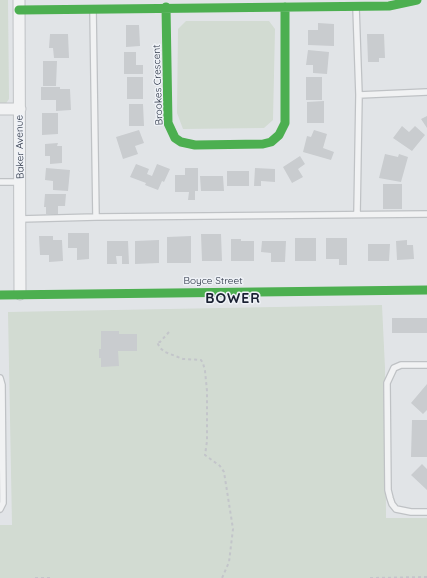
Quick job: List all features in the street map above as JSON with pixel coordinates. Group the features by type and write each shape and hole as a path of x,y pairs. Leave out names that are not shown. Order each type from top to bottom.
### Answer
{"street":[{"path":"19,5 93,9 285,6 356,7 389,6 417,0"},
{"name":"Baker Avenue","path":"19,5 20,294"},
{"name":"Brookes Crescent","path":"166,7 168,123 175,138 181,142 195,145 264,144 271,142 279,135 285,123 285,6"},
{"path":"0,109 20,109"},
{"name":"Boyce Street","path":"0,295 427,290"}],"lane":[{"path":"356,7 360,95 357,214"},
{"path":"93,9 96,217"},
{"path":"360,95 427,92"},
{"path":"0,182 20,182"},
{"path":"20,219 427,214"},
{"path":"427,365 401,365 394,368 387,383 388,490 390,498 396,509 411,512 427,512"},
{"path":"0,378 2,385 3,503 0,509"}],"path":[{"path":"169,332 160,342 157,342 160,348 165,352 183,359 201,360 205,371 207,390 207,441 205,455 220,466 224,472 233,529 229,562 222,578"},
{"path":"370,578 427,577"},
{"path":"35,578 52,578"}],"shaded area":[{"path":"0,0 8,0 9,99 2,109 0,109"},
{"path":"186,21 269,21 275,29 273,120 264,128 183,129 177,113 178,29"},
{"path":"382,305 385,368 386,518 427,518 427,578 0,578 0,525 12,525 8,312"}],"building":[{"path":"318,23 334,24 334,46 308,45 308,30 318,30"},
{"path":"126,25 139,25 140,46 126,47"},
{"path":"50,34 68,34 69,58 54,58 53,48 49,48"},
{"path":"367,34 384,34 385,58 379,58 379,62 368,62"},
{"path":"308,50 329,52 327,74 313,73 313,65 306,65"},
{"path":"124,52 136,52 136,65 143,65 143,74 124,74"},
{"path":"43,61 57,61 56,86 43,86"},
{"path":"127,77 143,77 143,99 127,99"},
{"path":"306,77 322,77 322,100 306,100"},
{"path":"41,87 60,87 60,89 70,89 71,110 56,111 56,100 41,100"},
{"path":"324,101 324,123 307,123 307,102"},
{"path":"129,104 143,104 144,126 129,126"},
{"path":"42,113 58,113 58,134 42,135"},
{"path":"427,116 427,128 421,119"},
{"path":"402,126 409,132 415,126 425,135 412,151 393,138"},
{"path":"139,130 144,143 135,146 138,154 123,159 116,137"},
{"path":"314,130 327,134 323,148 334,152 331,160 303,152 307,136 311,137"},
{"path":"58,143 57,146 62,146 62,163 50,164 50,156 45,156 45,144"},
{"path":"385,154 398,157 399,154 408,157 401,182 379,178"},
{"path":"300,156 305,164 298,169 303,177 292,183 283,167"},
{"path":"136,164 149,169 147,174 152,176 157,164 170,169 164,182 162,181 158,190 145,185 146,183 130,177"},
{"path":"46,168 70,170 68,191 53,190 53,181 45,180"},
{"path":"185,168 198,168 198,191 195,191 195,200 188,200 189,192 175,192 175,175 185,175"},
{"path":"255,168 275,169 275,182 261,181 261,186 254,186"},
{"path":"227,171 249,171 249,186 227,186"},
{"path":"200,176 223,176 224,191 201,191"},
{"path":"383,184 402,184 402,209 383,209"},
{"path":"45,194 66,194 65,206 58,206 58,215 46,214 46,207 44,207"},
{"path":"68,233 89,233 89,259 77,260 77,248 68,248"},
{"path":"201,234 221,234 222,261 202,261"},
{"path":"39,236 53,236 53,240 62,240 63,261 49,262 49,255 40,255"},
{"path":"191,236 191,263 167,263 167,237"},
{"path":"295,238 316,238 316,261 295,261"},
{"path":"326,238 347,238 347,265 339,265 339,259 326,259"},
{"path":"231,239 254,241 254,261 231,261"},
{"path":"159,240 159,263 135,264 135,241"},
{"path":"407,240 407,245 413,245 414,259 397,260 396,241"},
{"path":"107,241 128,241 129,264 122,264 122,256 116,256 117,264 107,264"},
{"path":"262,241 286,241 285,262 271,262 271,253 261,252"},
{"path":"368,244 390,244 389,261 368,261"},
{"path":"392,318 427,318 427,333 392,333"},
{"path":"101,331 119,331 119,334 137,334 137,351 118,351 119,366 101,367 99,349 101,349"},
{"path":"427,384 427,410 423,414 411,403"},
{"path":"412,420 427,420 427,457 411,457"},
{"path":"422,464 427,469 427,490 411,475"}],"traffic: fast":[{"path":"19,10 389,6 417,0"},
{"path":"166,7 168,123 175,138 181,142 195,145 263,144 271,142 279,135 285,123 285,7"},
{"path":"0,295 427,290"}],"district":[{"name":"BOWER","path":"233,299"}]}
